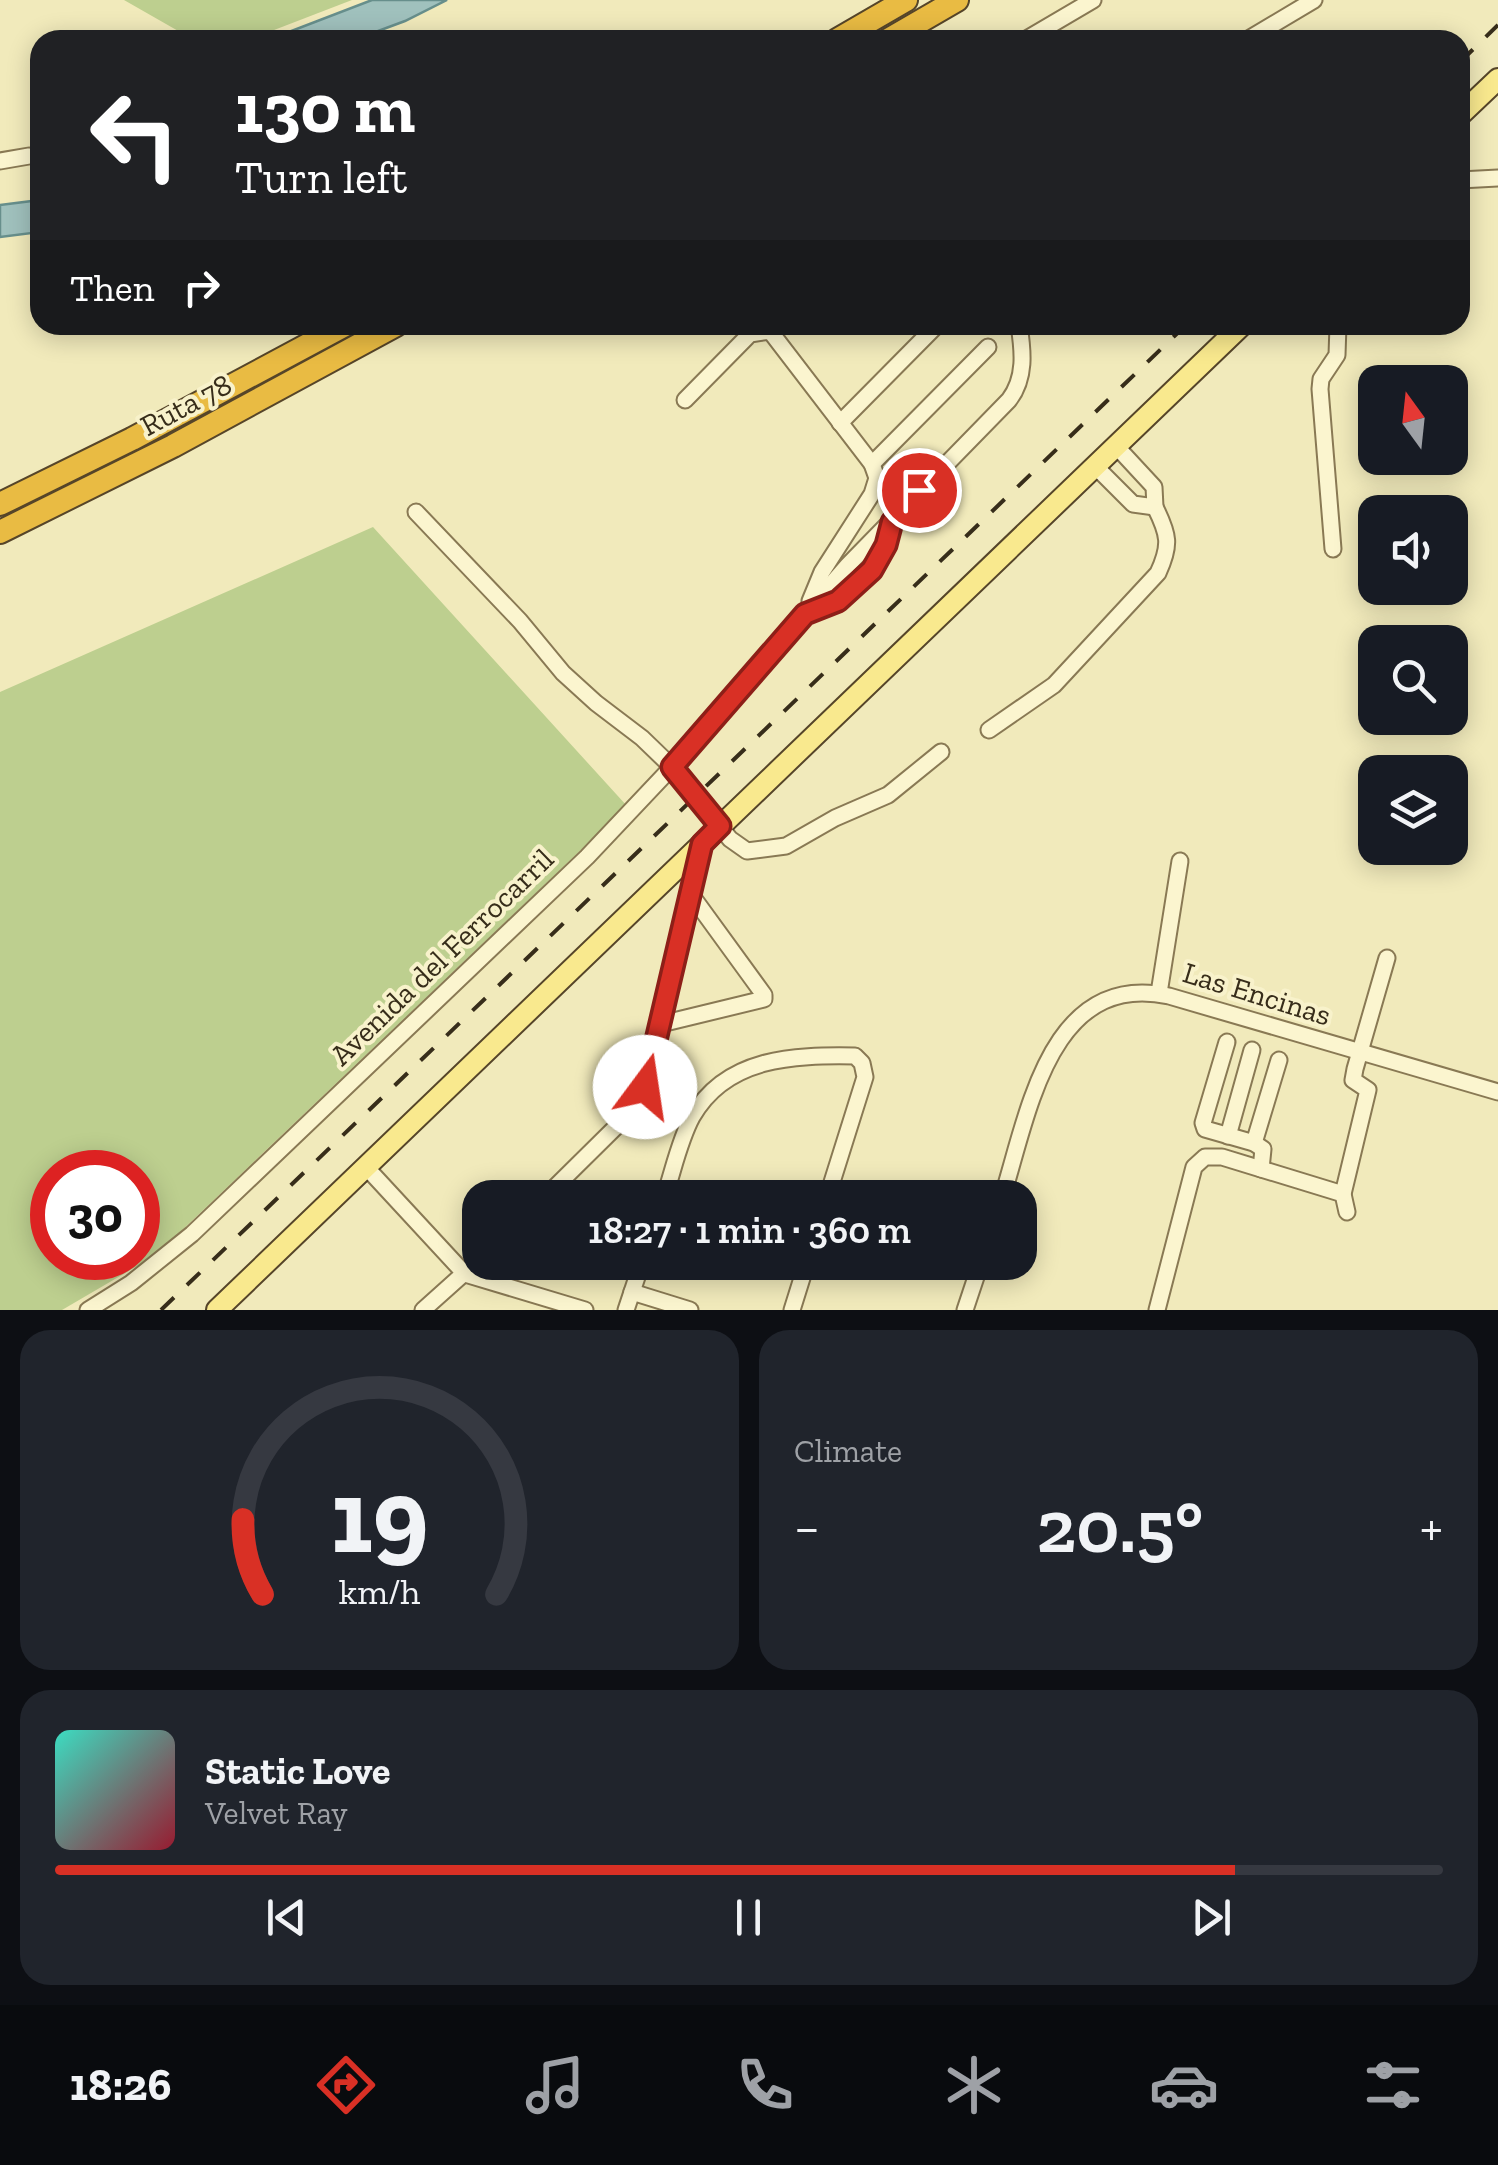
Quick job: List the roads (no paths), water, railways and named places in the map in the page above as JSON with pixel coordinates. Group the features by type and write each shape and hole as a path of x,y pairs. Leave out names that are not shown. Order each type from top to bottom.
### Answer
{"highway":[{"path":"854,30 906,0"},
{"path":"905,30 957,0"},
{"name":"Ruta 78","path":"0,504 326,335"},
{"name":"Ruta 78","path":"0,532 174,446 378,335"}],"main road":[{"path":"1470,106 1498,79"},
{"path":"217,1310 1232,335"}],"street":[{"path":"1042,30 1093,0"},
{"path":"1264,30 1314,0"},
{"path":"0,161 29,156"},
{"path":"1470,179 1498,178"},
{"path":"685,400 749,335"},
{"path":"774,335 872,464 877,478 872,494 822,572 805,614"},
{"path":"840,423 926,335"},
{"name":"Avenida del Ferrocarril","path":"88,1310 131,1283 192,1234 587,857 672,767 805,614 872,570 886,545 892,522 1015,392 1020,335"},
{"path":"1333,550 1320,389 1321,379 1337,355 1338,335"},
{"path":"872,464 988,347"},
{"path":"989,730 1054,685 1158,574 1168,550 1166,528 1155,507 1154,487 1116,446"},
{"path":"1094,466 1132,504 1155,507"},
{"path":"416,512 580,689 672,767 730,839 747,851 786,846 835,818 888,795 941,752"},
{"path":"562,1180 637,1105 645,1087 702,844"},
{"path":"1159,993 1180,861"},
{"path":"660,1024 764,999 692,896"},
{"path":"1347,1212 1343,1194 1368,1090 1353,1080 1387,958"},
{"name":"Las Encinas","path":"1008,1180 1045,1064 1066,1028 1089,1010 1117,997 1159,993 1498,1092"},
{"path":"1227,1042 1203,1123 1205,1129 1263,1149 1261,1169"},
{"path":"1228,1136 1252,1050"},
{"path":"670,1180 692,1118 718,1082 796,1055 855,1056 862,1064 865,1078 833,1180"},
{"path":"1254,1143 1279,1060"},
{"path":"1157,1310 1198,1161 1222,1157 1343,1194"},
{"path":"366,1166 462,1271"},
{"path":"423,1310 462,1277"},
{"path":"485,1280 585,1310"},
{"path":"626,1310 636,1280"},
{"path":"792,1310 801,1280"},
{"path":"966,1310 975,1280"},
{"path":"632,1292 690,1310"}],"water":[{"path":"372,0 447,0 381,30 294,30"},
{"path":"30,201 30,233 0,237 0,205"}],"railway":[{"path":"1470,52 1498,25"},
{"path":"161,1310 1176,335"}]}
